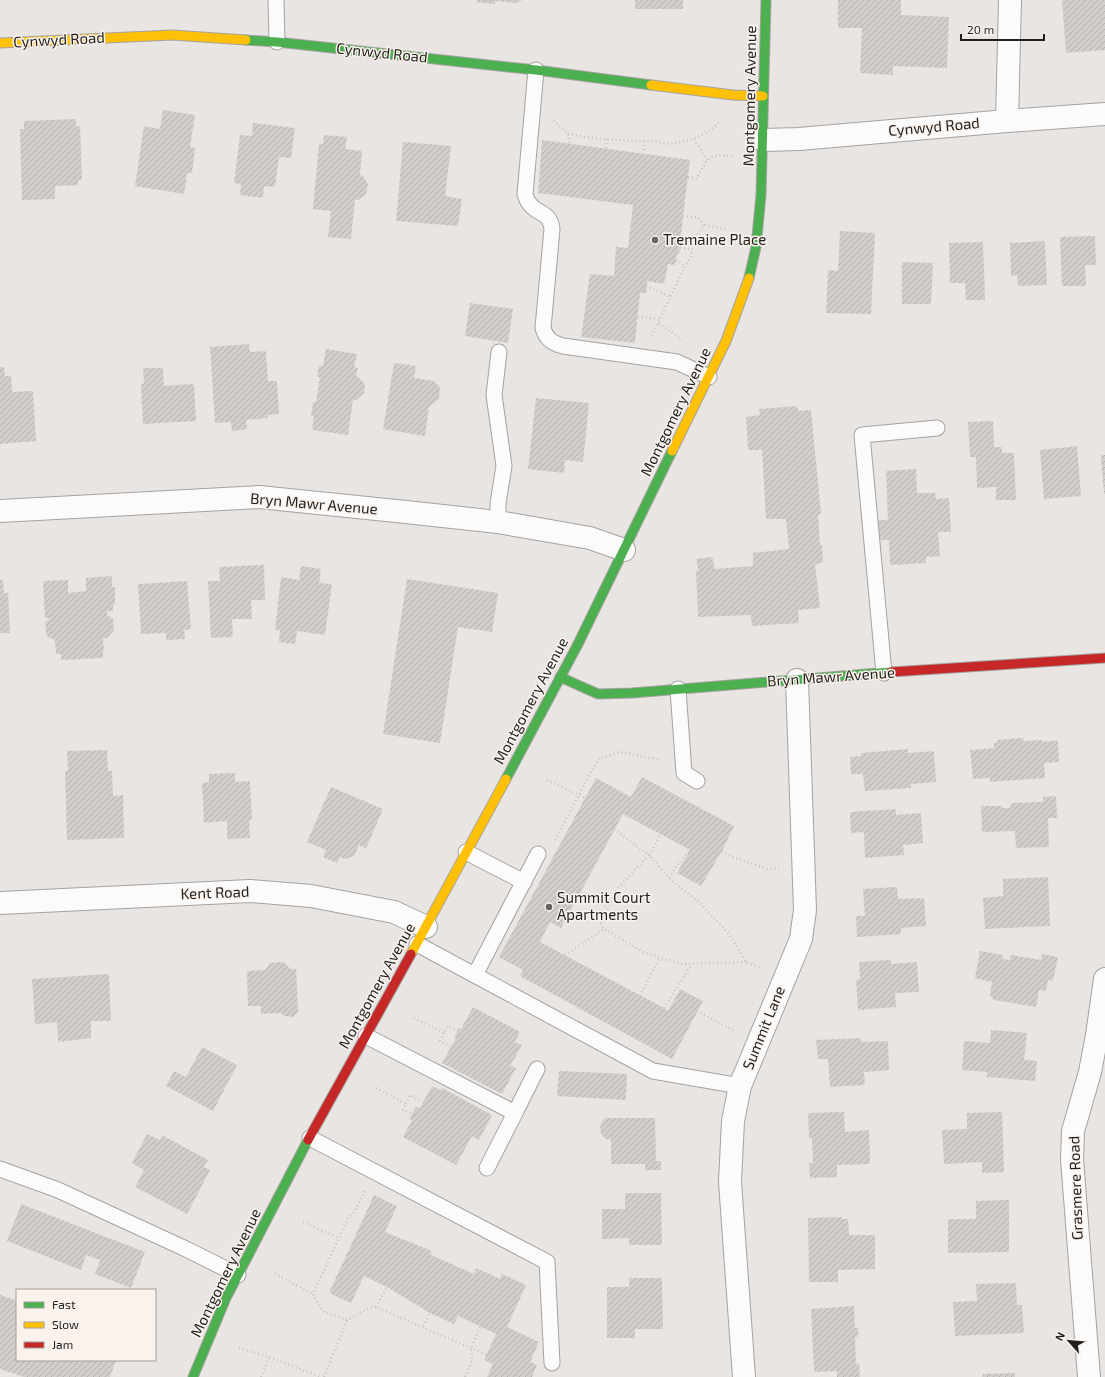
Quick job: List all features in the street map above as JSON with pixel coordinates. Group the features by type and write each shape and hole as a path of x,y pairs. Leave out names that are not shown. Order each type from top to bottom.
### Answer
{"main road":[{"name":"Montgomery Avenue","path":"193,1377 226,1298 238,1275 310,1138 421,936 577,646 726,341 751,272 756,247 761,195 766,0"},
{"name":"Cynwyd Road","path":"0,43 172,35 277,42 536,70 733,95 763,96"},
{"name":"Bryn Mawr Avenue","path":"560,677 598,694 632,693 884,673 1105,659"}],"street":[{"path":"1007,121 1010,0"},
{"name":"Cynwyd Road","path":"763,140 799,139 1105,114"},
{"name":"Bryn Mawr Avenue","path":"0,511 259,497 498,522 590,538 624,550"},
{"name":"Summit Lane","path":"744,1377 730,1182 733,1120 740,1086 801,939 804,910 797,680"},
{"name":"Kent Road","path":"0,904 250,891 311,896 394,912 421,936"},
{"name":"Grasmere Road","path":"1089,1377 1072,1159 1073,1131 1090,1072 1105,979"}],"lane":[{"path":"276,0 277,42"},
{"path":"536,70 525,194 532,207 547,216 551,222 552,229 543,328 545,335 554,344 563,346 677,362 709,377"},
{"path":"498,522 498,503 504,466 494,395 499,352"},
{"path":"884,673 862,435 937,428"},
{"path":"678,689 684,773 697,781"},
{"path":"466,852 524,882"},
{"path":"475,975 538,854"},
{"path":"421,936 475,975 653,1071 740,1086"},
{"path":"366,1036 515,1113"},
{"path":"486,1168 537,1069"},
{"path":"310,1138 547,1262 552,1363"},
{"path":"0,1169 58,1190 238,1275"}],"path":[{"path":"553,118 556,123 568,134 606,139 652,141 670,144 694,139 715,127 719,122"},
{"path":"568,134 569,143"},
{"path":"606,139 606,148"},
{"path":"694,139 707,160"},
{"path":"644,141 644,153"},
{"path":"688,177 697,179 707,160 717,155 733,156"},
{"path":"683,216 695,217 700,220 704,227"},
{"path":"642,357 691,257 698,232 705,225 726,229"},
{"path":"680,248 692,249"},
{"path":"676,260 686,266"},
{"path":"646,286 671,297"},
{"path":"638,317 660,319"},
{"path":"659,322 686,342"},
{"path":"538,854 552,846 598,758 620,752 684,764"},
{"path":"547,780 585,798"},
{"path":"614,829 649,855 669,878 701,904 729,934 746,962"},
{"path":"661,834 649,855 618,888 601,923 604,929 645,953 682,964 746,962 766,971"},
{"path":"669,878 677,865 690,850"},
{"path":"722,851 733,857 767,869 781,868"},
{"path":"580,892 608,907"},
{"path":"565,955 604,929"},
{"path":"640,996 660,957"},
{"path":"664,1008 693,964"},
{"path":"698,1011 737,1032"},
{"path":"414,1018 444,1032"},
{"path":"451,1047 440,1041 448,1026 458,1031"},
{"path":"376,1088 406,1104"},
{"path":"412,1114 403,1110 410,1095 423,1102"},
{"path":"313,1294 348,1219 355,1211 374,1172"},
{"path":"303,1222 339,1238"},
{"path":"275,1274 313,1294 323,1311 347,1320"},
{"path":"376,1307 387,1287"},
{"path":"324,1377 347,1320 369,1308 376,1307 423,1326 487,1355"},
{"path":"423,1326 430,1312"},
{"path":"465,1377 472,1360 471,1348 480,1327"},
{"path":"239,1348 321,1377"},
{"path":"261,1377 269,1358"}],"building":[{"path":"477,0 522,0 517,3 495,1 495,4 476,2"},
{"path":"635,0 683,0 683,9 635,9"},
{"path":"838,0 901,0 901,15 949,17 947,68 893,66 893,75 860,73 862,28 838,28"},
{"path":"1062,0 1105,0 1105,50 1066,53"},
{"path":"163,110 195,115 190,147 195,148 192,173 187,173 184,194 135,186 144,126 160,129"},
{"path":"76,119 76,127 80,126 82,180 78,180 78,185 55,186 55,199 22,200 20,129 24,129 24,121"},
{"path":"253,123 295,128 291,158 279,157 275,187 264,186 263,198 240,195 241,184 234,183 240,135 252,136"},
{"path":"324,135 347,137 345,149 362,151 360,175 362,175 368,184 366,194 358,200 355,200 351,239 328,237 331,211 313,209 319,144 323,144"},
{"name":"Tremaine Place","path":"542,140 690,160 679,254 677,254 675,265 668,264 664,284 647,281 646,293 640,293 635,343 581,337 590,274 614,276 616,247 628,248 633,205 538,193"},
{"path":"403,142 451,146 445,196 462,199 458,226 396,221"},
{"path":"840,231 875,233 871,314 826,313 828,270 838,271"},
{"path":"1095,236 1096,265 1085,265 1086,286 1062,286 1060,237"},
{"path":"1045,241 1047,285 1018,286 1017,275 1011,276 1010,243"},
{"path":"983,242 985,300 966,300 965,283 950,283 949,243"},
{"path":"902,262 933,263 931,304 902,304"},
{"path":"470,303 513,309 508,343 465,336"},
{"path":"249,344 250,352 266,351 268,381 277,381 279,414 268,415 267,418 246,420 247,429 232,431 231,422 215,423 210,347"},
{"path":"326,349 357,354 354,367 358,368 356,375 365,384 364,393 356,400 353,400 348,435 312,430 314,416 311,416 313,402 316,402 320,377 317,377 319,366 323,366"},
{"path":"394,363 416,366 414,378 434,381 440,388 439,399 429,407 425,436 383,429"},
{"path":"0,367 4,367 5,376 11,376 12,392 33,391 36,441 0,444"},
{"path":"143,368 163,368 164,386 194,384 196,421 143,424 141,384 144,384"},
{"path":"536,398 589,403 583,462 565,460 564,473 528,469"},
{"path":"797,406 798,411 811,410 821,514 818,515 823,563 815,564 820,608 798,610 799,623 752,626 751,615 698,617 696,571 699,571 696,559 712,557 715,569 753,566 753,553 789,549 786,519 766,519 762,450 748,450 746,417 760,415 759,409"},
{"path":"993,421 994,447 1002,447 1002,453 1014,453 1016,500 996,500 996,487 977,488 976,457 970,457 968,422"},
{"path":"1077,446 1081,496 1044,499 1040,450"},
{"path":"1101,455 1105,455 1105,494 1104,494"},
{"path":"916,469 917,493 935,493 936,499 949,498 951,532 938,532 940,556 926,557 926,563 890,565 889,540 879,540 878,520 888,520 886,471"},
{"path":"264,565 265,600 251,600 252,619 232,619 233,637 211,638 208,581 220,581 219,567"},
{"path":"301,566 321,569 319,583 332,584 325,635 297,631 295,644 279,642 280,630 275,630 281,577 299,580"},
{"path":"112,576 112,587 115,587 115,605 113,605 113,611 107,611 107,615 113,619 114,630 107,638 103,638 103,658 61,660 61,654 56,654 55,640 48,637 46,633 45,622 51,618 45,618 43,581 68,580 68,593 86,591 86,578"},
{"path":"407,579 498,593 492,632 458,627 440,743 383,734"},
{"path":"0,580 3,580 4,593 8,593 10,633 0,633"},
{"path":"187,581 191,629 184,630 185,639 166,640 166,633 141,634 138,584"},
{"path":"1024,738 1023,741 1042,740 1042,742 1058,740 1059,762 1044,763 1045,778 990,782 990,778 973,779 970,750 994,748 994,743 997,743 997,740"},
{"path":"908,749 908,753 934,751 936,782 911,784 911,788 865,791 863,774 851,774 850,757 861,756 861,753"},
{"path":"107,750 108,771 112,771 113,796 123,795 124,838 67,840 65,771 68,771 67,751"},
{"path":"235,773 235,782 250,781 252,820 249,820 250,838 227,839 227,821 204,823 202,783 209,782 209,774"},
{"name":"Summit Court Apartments","path":"642,777 734,826 722,851 701,886 677,873 690,850 623,814 561,928 550,922 540,942 668,1011 680,989 703,1001 672,1059 520,976 523,970 499,957 596,778 631,797"},
{"path":"331,787 383,809 366,848 359,845 354,856 346,859 340,857 337,863 323,857 326,850 307,842"},
{"path":"1056,796 1057,818 1048,818 1049,847 1016,848 1015,831 982,832 981,806 1002,806 1003,808 1010,808 1012,803 1043,802 1043,797"},
{"path":"896,809 896,815 921,813 923,843 903,845 904,855 865,858 864,832 851,833 850,812"},
{"path":"1048,877 1050,926 985,929 983,898 1003,896 1003,879"},
{"path":"897,887 898,899 924,898 926,926 901,928 901,934 857,937 856,916 865,916 863,889"},
{"path":"980,951 1003,955 1002,959 1010,960 1011,955 1041,960 1042,954 1058,957 1053,981 1048,980 1046,991 1039,990 1036,1007 994,1000 990,995 992,982 975,978"},
{"path":"891,960 891,964 917,962 919,992 895,993 896,1007 858,1010 856,980 860,979 859,962"},
{"path":"283,962 291,969 296,969 298,1012 293,1017 284,1016 281,1013 261,1014 261,1006 248,1006 247,971 265,970 270,963"},
{"path":"109,974 111,1021 91,1021 91,1038 58,1042 57,1022 35,1024 32,979"},
{"path":"473,1007 520,1032 515,1042 522,1045 510,1066 516,1068 502,1094 442,1063 456,1038 454,1038 459,1028 461,1029"},
{"path":"991,1030 1027,1033 1024,1060 1037,1061 1035,1081 987,1077 987,1072 962,1070 964,1041 990,1043"},
{"path":"861,1038 861,1042 888,1041 889,1070 864,1072 865,1085 830,1087 828,1059 818,1059 816,1040"},
{"path":"202,1047 237,1065 213,1111 166,1086 174,1071 186,1077"},
{"path":"559,1071 627,1074 626,1100 557,1096"},
{"path":"432,1086 441,1090 442,1088 492,1115 479,1140 472,1136 456,1165 403,1137 412,1120 409,1119 416,1107 420,1108"},
{"path":"844,1112 845,1132 869,1130 870,1164 837,1165 837,1177 810,1178 809,1163 813,1163 812,1138 809,1138 808,1113"},
{"path":"1002,1112 1004,1172 982,1173 982,1162 944,1164 942,1130 967,1129 967,1113"},
{"path":"605,1118 655,1118 656,1161 661,1161 661,1170 645,1170 645,1164 611,1164 611,1139 606,1139 601,1134 600,1125"},
{"path":"147,1134 160,1140 162,1135 208,1160 204,1167 210,1170 187,1214 135,1187 144,1170 132,1163"},
{"path":"625,1193 661,1193 662,1245 629,1245 629,1238 602,1239 602,1209 625,1209"},
{"path":"374,1195 397,1206 385,1232 432,1251 431,1255 474,1274 476,1268 500,1279 502,1274 526,1285 507,1327 539,1342 530,1362 537,1365 532,1377 487,1377 493,1364 484,1360 496,1334 458,1316 454,1324 430,1313 387,1287 364,1276 351,1303 329,1293"},
{"path":"1009,1200 1009,1252 948,1253 948,1219 976,1219 976,1201"},
{"path":"21,1204 145,1252 131,1288 95,1274 100,1260 86,1255 81,1270 7,1241"},
{"path":"842,1217 842,1219 848,1219 849,1235 875,1235 875,1269 838,1270 838,1282 809,1282 808,1218"},
{"path":"629,1278 662,1278 663,1329 635,1329 635,1338 607,1338 607,1287 629,1287"},
{"path":"1016,1283 1017,1305 1022,1305 1024,1333 955,1336 953,1302 977,1301 976,1284"},
{"path":"0,1295 16,1301 16,1361 116,1361 110,1377 24,1377 0,1369"},
{"path":"854,1306 855,1328 858,1328 858,1337 855,1337 856,1364 859,1364 860,1377 837,1377 837,1371 814,1372 811,1309"},
{"path":"1015,1373 1015,1377 982,1377 983,1374"}],"traffic: fast":[{"path":"749,278 756,247 761,195 766,0"},
{"path":"246,40 277,42 536,70 651,85"},
{"path":"506,779 577,646 672,451"},
{"path":"560,677 598,694 632,693 891,672"},
{"path":"193,1377 226,1298 308,1140"}],"traffic: slow":[{"path":"0,43 172,35 246,40"},
{"path":"651,85 733,95 763,96"},
{"path":"672,451 726,341 749,278"},
{"path":"411,954 506,779"}],"traffic: jam":[{"path":"891,672 1105,658"},
{"path":"308,1140 411,954"}],"place":[{"name":"Tremaine Place","path":"655,240"},
{"name":"Summit Court Apartments","path":"549,907"}]}
